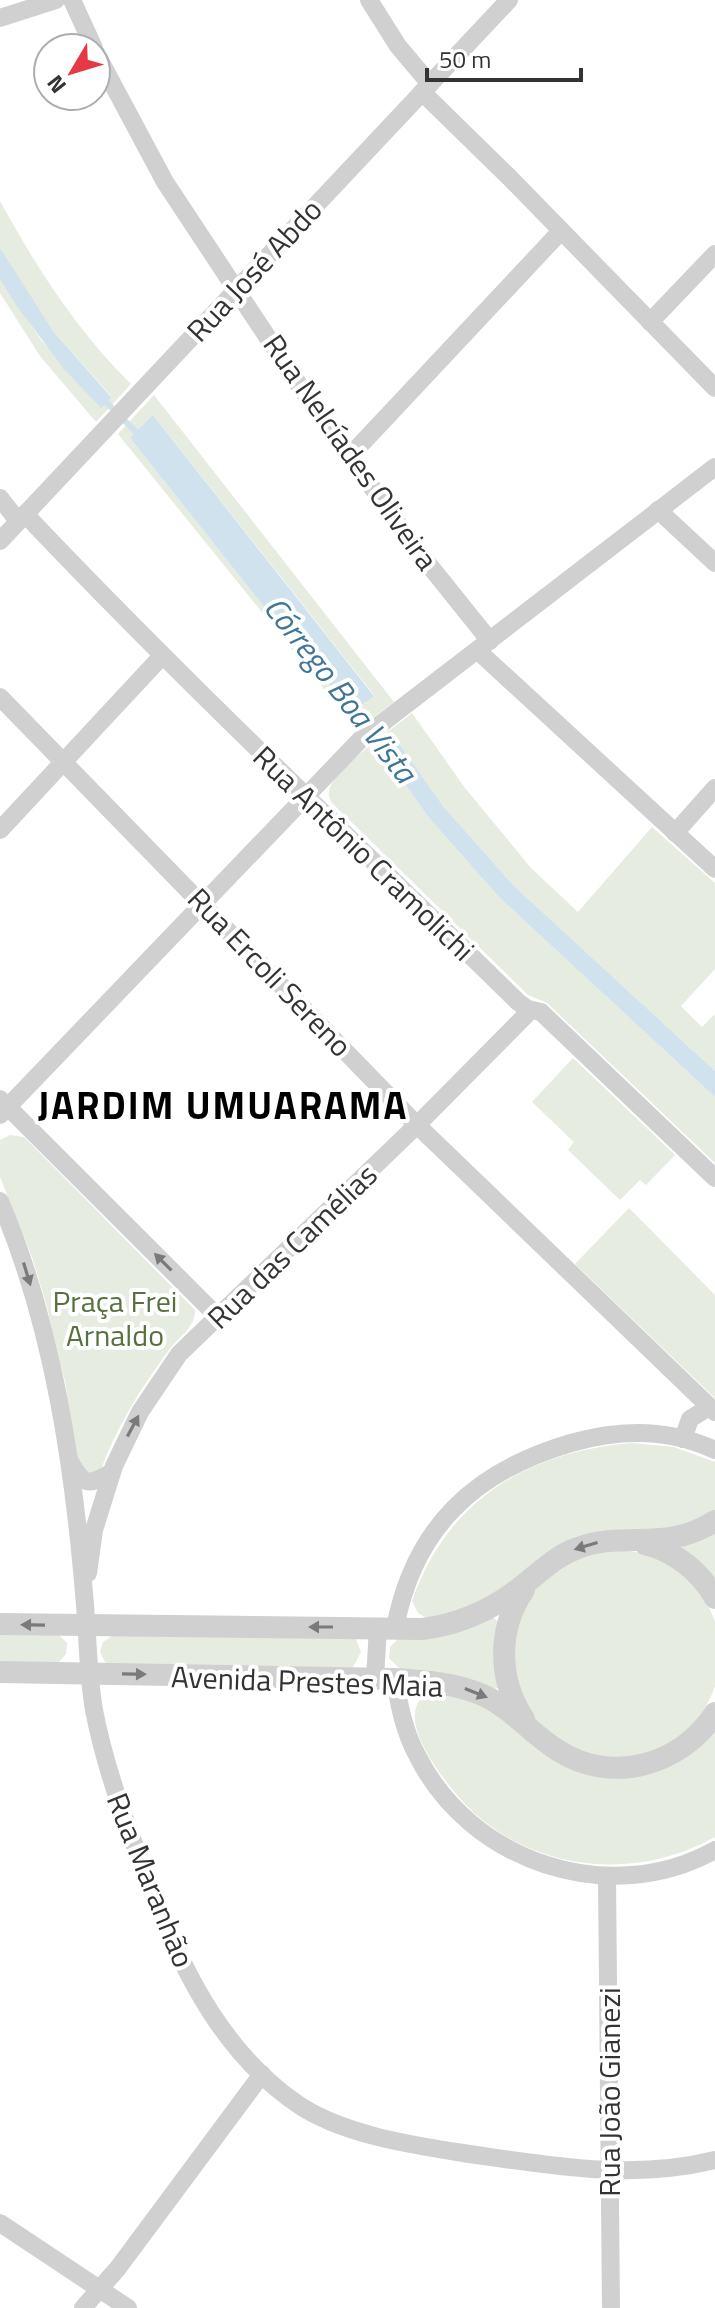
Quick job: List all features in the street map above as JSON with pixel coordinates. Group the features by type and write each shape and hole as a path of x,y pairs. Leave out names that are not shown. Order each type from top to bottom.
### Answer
{"street":[{"path":"0,18 56,0"},
{"name":"Rua Nelcíades Oliveira","path":"72,0 87,32"},
{"path":"369,0 426,88 715,388"},
{"name":"Rua José Abdo","path":"0,541 509,0"},
{"name":"Rua Nelcíades Oliveira","path":"112,82 165,182 349,457 484,646 715,869"},
{"path":"349,457 561,231"},
{"path":"650,322 715,254"},
{"path":"218,1317 3,1107 305,795 376,728 715,467"},
{"name":"Rua Antônio Cramolichi","path":"0,498 518,1002 541,1012 715,1178"},
{"path":"658,510 715,563"},
{"path":"0,830 162,656"},
{"name":"Rua Ercoli Sereno","path":"0,697 417,1125 712,1410"},
{"path":"675,833 715,788"},
{"name":"Rua das Camélias","path":"86,1617 94,1530 112,1472 126,1439 179,1354 417,1125 531,1010"},
{"name":"Rua Maranhão","path":"0,1201 23,1260 57,1388 86,1617 88,1673 101,1744 114,1788 173,1945 217,2023 262,2074 297,2105 377,2136 548,2166 610,2170 675,2167 715,2160"},
{"path":"683,1439 690,1419 712,1410"},
{"path":"715,1450 654,1433 609,1434 543,1451 495,1474 455,1506 430,1538 410,1573 386,1628 385,1679 417,1755 438,1789 464,1819 506,1849 567,1871 607,1876 657,1872 715,1850"},
{"path":"68,1458 77,1476 86,1482 97,1481 112,1472"},
{"name":"Avenida Prestes Maia","path":"0,1624 86,1617 422,1629 464,1621 500,1602 553,1561 578,1548 596,1542 675,1538 715,1521"},
{"path":"633,1542 669,1553 685,1563 715,1598"},
{"path":"531,1579 512,1610 504,1646 507,1682 513,1700 531,1727"},
{"name":"Avenida Prestes Maia","path":"0,1672 439,1682 481,1695 509,1710 547,1743 580,1762 598,1767 636,1767 655,1762 688,1744 715,1713"},
{"name":"Rua João Gianezi","path":"607,1876 611,2308"},
{"path":"83,2308 262,2074"},
{"path":"1,2225 128,2308"}],"green space":[{"path":"0,201 59,297 93,342 131,384 96,422 40,356 0,293 0,279 41,340 101,407 111,396 53,331 0,248"},
{"path":"154,395 394,702 357,730 118,434","holes":["154,416 374,695 353,711 261,603 130,438"]},
{"path":"412,713 465,788 531,868 578,912 652,827 715,883 715,969 681,1006 702,1027 715,1014 715,1071 513,885 443,806 394,738 379,747 429,818 500,898 715,1097 715,1163 547,1003 528,995 332,803 329,791 340,772"},
{"path":"573,1058 675,1155 646,1185 640,1180 620,1200 568,1150 574,1142 532,1102"},
{"name":"Praça Frei Arnaldo","path":"10,1135 24,1137 195,1310 190,1327 169,1350 129,1410 99,1475 78,1469 66,1386 46,1303 32,1257 0,1177 0,1140"},
{"path":"629,1208 715,1295 715,1398 575,1264"},
{"path":"632,1443 674,1447 715,1462 715,1511 705,1517 526,1573 461,1613 427,1618 418,1613 412,1601 427,1566 446,1535 469,1509 525,1470 558,1457"},
{"path":"715,1531 715,1582 680,1551 681,1545"},
{"path":"616,1550 656,1558 689,1581 712,1614 720,1654 712,1694 689,1727 656,1750 616,1758 576,1750 543,1727 520,1694 512,1654 520,1614 543,1581 576,1558"},
{"path":"493,1617 498,1622 496,1689 400,1669 389,1658 390,1647 399,1638"},
{"path":"0,1633 59,1635 67,1643 66,1654 59,1662 53,1663 0,1662"},
{"path":"351,1635 361,1652 353,1667 115,1666 105,1662 100,1652 103,1642 112,1636"},
{"path":"432,1692 470,1700 492,1711 597,1775 715,1728 715,1837 666,1857 615,1864 564,1859 514,1841 469,1808 448,1784 425,1749 417,1731 415,1715 419,1701"}],"water":[{"path":"0,248 53,331 111,397 101,408 64,369 16,305 0,279"},
{"path":"153,415 374,696 352,712 130,438"},
{"path":"394,737 443,806 513,885 715,1071 715,1097 500,898 429,818 379,747"}],"waterway":[{"name":"Córrego Boa Vista","path":"101,397 141,437"},
{"name":"Córrego Boa Vista","path":"353,701 391,749"}],"district":[{"name":"JARDIM UMUARAMA","path":"223,1105"}]}
